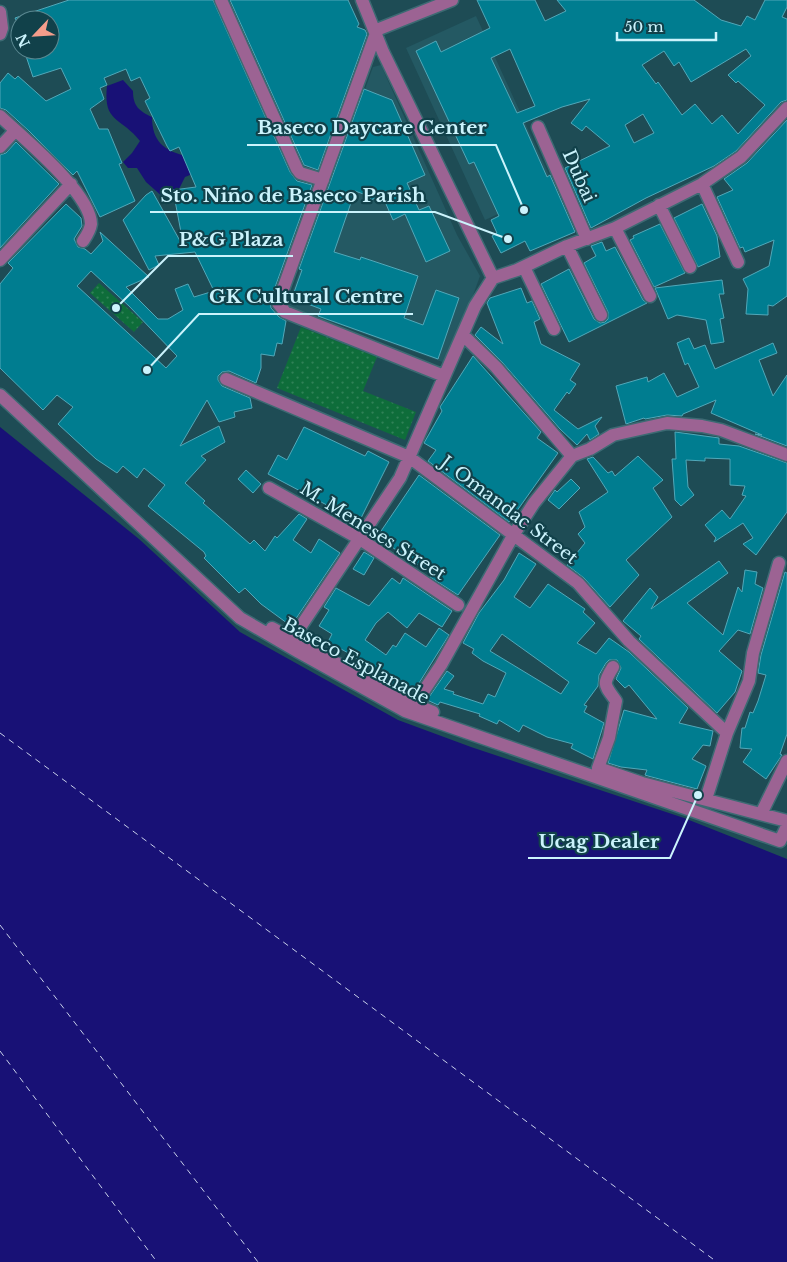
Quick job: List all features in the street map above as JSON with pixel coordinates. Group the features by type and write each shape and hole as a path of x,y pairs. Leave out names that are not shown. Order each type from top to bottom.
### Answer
{"street":[{"path":"221,0 297,169 300,173 323,180"},
{"path":"362,0 493,278"},
{"path":"444,376 281,308 278,303 376,33 379,29 452,0"},
{"path":"0,12 2,28 0,34"},
{"path":"293,638 400,478 475,306 493,278 524,267 567,246 616,228 702,184 741,157 787,108"},
{"path":"0,116 71,184 88,213 91,222 90,231 83,241"},
{"name":"Dubai","path":"538,127 588,239"},
{"path":"0,147 15,131"},
{"path":"0,260 71,184"},
{"path":"702,184 738,262"},
{"path":"659,205 690,267"},
{"path":"616,228 650,296"},
{"path":"567,246 601,315"},
{"path":"524,267 554,329"},
{"path":"463,335 496,367 572,456"},
{"name":"J. Omandac Street","path":"226,379 409,457 578,583 629,641 727,733"},
{"path":"0,386 235,607 415,704 452,720 642,783 787,821"},
{"name":"Baseco Esplanade","path":"0,395 240,618 405,711 780,842 787,826"},
{"path":"415,704 441,666 514,534 534,503 572,456 590,449 613,435 667,423 702,426 720,430 787,455"},
{"name":"M. Meneses Street","path":"269,488 360,539 458,605"},
{"path":"706,799 727,733 749,681 753,654 779,563"},
{"path":"598,768 609,738 616,701 604,686 604,681 612,667"},
{"path":"761,814 787,761"}],"shaded area":[{"path":"476,16 555,188 485,220 406,48"},
{"path":"381,65 457,235 480,276 448,364 287,306 373,67"},
{"path":"123,80 133,91 134,101 138,107 152,117 154,133 157,139 171,151 186,156 195,173 185,177 177,193 164,198 146,182 137,168 128,168 123,162 140,141 110,113 106,98 107,86"},
{"path":"0,427 139,539 240,632 398,720 471,747 684,818 787,859 787,1262 0,1262"}],"green space":[{"path":"99,283 143,322 134,332 90,293"},
{"path":"301,327 377,357 363,391 416,412 405,440 277,388"}],"building":[{"path":"69,0 213,0 290,172 297,181 312,185 270,301 271,308 279,317 286,321 282,344 277,343 274,356 261,354 261,368 256,383 229,371 222,372 218,376 222,386 250,398 252,408 234,412 235,417 219,422 207,400 180,446 219,426 225,442 201,456 206,460 185,483 205,501 203,503 250,544 254,540 265,551 275,536 277,538 299,514 307,519 293,540 311,553 319,539 340,553 291,626 261,604 245,588 239,593 204,558 206,556 204,552 148,506 165,485 144,468 137,478 123,466 117,473 96,459 58,424 73,407 57,395 43,410 0,368 0,284 13,268 8,263 66,204 81,218 82,226 74,239 78,247 85,249 91,254 103,241 100,232 149,277 126,287 158,319 168,319 183,310 175,289 188,284 194,297 214,291 195,252 155,256 159,265 149,270 123,220 152,191 184,248 173,190 196,187 179,147 170,151 167,146 145,101 150,98 140,77 131,81 126,69 104,78 107,85 100,88 104,99 90,109 99,129 108,129 122,163 119,164 135,201 100,217 77,171 73,175 29,131 6,110 0,108 0,83 8,73 15,79 18,76 46,101 71,89 61,68 33,77 27,60 60,60 60,10 39,10","holes":["91,271 129,306 177,356 166,368 77,286"]},
{"path":"230,0 348,0 359,24 357,27 365,30 367,34 318,170 304,165"},
{"path":"477,0 535,0 545,21 566,11 557,0 694,0 721,20 741,26 747,16 755,20 765,0 787,0 787,7 782,17 787,19 787,100 781,102 736,151 714,166 646,198 591,228 565,168 610,146 586,126 582,131 571,123 590,99 562,107 523,123 547,177 550,175 575,232 530,251 525,241 501,253 492,236 497,233 491,220 499,216 474,162 469,164 416,51 436,41 441,52 490,28","holes":["510,49 535,106 517,113 491,58","746,49 751,56 728,75 736,83 738,81 765,105 738,134 722,115 712,124 695,104 682,115 658,82 656,84 642,65 664,51 674,66 679,62 691,82","643,114 654,133 634,143 625,125"]},
{"path":"364,89 392,100 425,175 407,183 419,210 429,206 450,251 426,262 405,214 393,220 382,195 371,200 369,196 355,191 334,252 360,260 361,257 418,276 404,318 423,325 436,290 459,298 438,359 318,316 321,309 292,298 302,270 299,269"},
{"path":"787,120 787,296 773,306 768,305 768,315 746,314 748,289 743,279 769,266 774,240 745,252 743,247 740,248 717,197 733,190 724,179 747,163"},
{"path":"16,142 59,184 0,248 0,155 6,153"},
{"path":"702,204 717,236 720,257 698,267 674,218"},
{"path":"660,224 685,273 654,287 630,240 634,238 633,236"},
{"path":"602,242 606,251 615,247 643,300 647,303 569,342 541,284 569,269 594,319 600,323 605,322 608,319 608,312 584,263 596,256 591,246"},
{"path":"722,280 724,294 719,294 724,318 720,319 724,342 711,344 706,320 677,315 668,319 655,288"},
{"path":"521,288 527,303 532,301 540,319 534,322 541,344 580,364 570,380 576,384 569,394 567,392 554,410 578,429 602,417 595,426 599,434 590,440 587,434 577,445 560,429 502,362 475,335 481,327 503,344 487,303 490,298"},
{"path":"689,338 694,349 705,345 715,369 773,343 777,353 759,360 773,396 787,375 787,446 755,434 762,435 711,413 716,400 682,416 667,415 644,418 626,424 616,386 647,377 648,382 664,373 677,397 699,387 688,363 685,365 677,343"},
{"path":"473,356 541,432 537,438 558,453 509,522 428,461 436,450 424,443 442,411 440,407"},
{"path":"304,427 365,456 368,451 389,462 359,522 268,474 278,455 287,460"},
{"path":"675,432 719,438 719,444 739,446 787,463 787,512 756,555 743,544 753,538 743,523 714,542 716,538 705,525 722,510 730,519 746,496 742,495 745,486 730,485 730,459 705,458 705,461 686,460 688,487 694,495 681,506 675,500 672,459 676,459"},
{"path":"638,456 663,480 653,488 672,517 626,560 639,575 610,607 584,578 567,565 585,543 578,534 585,527 579,512 608,492 587,459 593,457 608,473 612,471 615,476"},
{"path":"246,470 261,484 253,493 238,479"},
{"path":"419,475 500,535 458,595 430,577 432,574 377,537"},
{"path":"571,479 580,488 559,509 548,500 555,490 557,492"},
{"path":"364,552 374,558 364,575 353,569"},
{"path":"519,553 536,564 514,597 530,608 548,584 585,609 583,612 595,623 577,643 596,654 609,638 629,652 688,708 679,723 713,731 710,746 703,745 692,759 706,766 697,789 645,775 647,770 621,767 608,763 624,710 657,719 629,685 625,688 616,679 621,668 617,660 609,660 606,663 599,675 598,686 584,705 587,706 584,712 604,723 593,759 571,748 573,744 547,737 523,725 519,732 499,720 497,724 479,716 480,714 440,702 438,705 427,700 447,671 454,676 444,689 454,692 453,694 483,704 488,694 495,697 506,673 483,661 472,653 474,649 463,643 479,613 504,580","holes":["502,634 569,682 561,694 490,651"]},
{"path":"719,561 728,573 687,603 723,635 738,587 742,592 745,570 757,572 755,584 763,588 750,634 738,630 719,651 742,671 735,692 717,713 639,639 641,636 623,621 650,588 658,597 651,609"},
{"path":"785,572 787,573 787,734 780,754 782,755 766,779 743,762 752,749 740,748 741,737 742,728 745,728 750,712 753,713 766,675 758,673 761,655"},
{"path":"392,578 400,584 403,578 452,611 442,627 419,613 407,628 388,612 376,623 365,640 386,655 393,645 396,647 405,633 426,647 439,628 449,635 414,691 407,687 404,691 377,676 378,674 352,655 328,642 332,634 319,626 329,610 324,607 336,588 369,606"}],"ferry route":[{"path":"0,733 717,1262"},
{"path":"0,925 258,1262"},
{"path":"0,1051 157,1262"}],"place":[{"name":"Baseco Daycare Center","path":"524,210"},
{"name":"Sto. Niño de Baseco Parish","path":"508,239"},
{"name":"P&G Plaza","path":"116,308"},
{"name":"GK Cultural Centre","path":"147,370"},
{"name":"Ucag Dealer","path":"698,795"}]}
